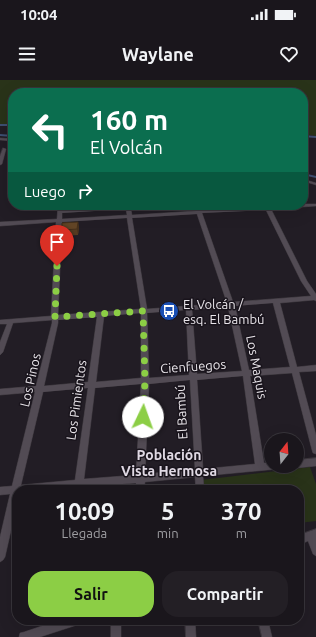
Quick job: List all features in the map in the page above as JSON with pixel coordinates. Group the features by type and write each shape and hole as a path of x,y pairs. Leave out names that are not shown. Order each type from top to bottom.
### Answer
{"street":[{"path":"0,164 4,149"},
{"path":"60,212 83,210"},
{"path":"129,210 143,311 145,381 140,485"},
{"path":"0,224 130,216 181,210"},
{"name":"Los Maquis","path":"199,210 231,304 246,374 260,467"},
{"path":"269,210 304,281 316,299"},
{"name":"Los Pinos","path":"17,485 55,323 60,212"},
{"path":"0,322 316,299"},
{"path":"276,301 316,450"},
{"name":"El Bambú","path":"188,308 199,485"},
{"name":"Los Pimientos","path":"78,485 101,314"},
{"path":"0,352 11,321"},
{"name":"Cienfuegos","path":"0,392 316,368"},
{"path":"304,463 316,462"},
{"path":"92,485 140,478 264,467"},
{"path":"0,491 12,490"},
{"name":"Los Pinos","path":"0,557 12,506"},
{"path":"304,538 314,535 316,551"},
{"path":"24,637 46,633 58,625"},
{"path":"116,625 116,637"},
{"path":"190,625 191,637"},
{"path":"264,625 267,637"}],"green space":[{"path":"0,80 316,80 316,136 308,135 308,88 8,88 8,124 0,124"},
{"path":"310,467 316,484 316,521 304,522 304,485 202,485 201,480 264,472 304,473 304,468"}],"building":[{"path":"78,222 77,229 62,230 62,223"}],"waterway":[{"path":"0,125 8,125"},
{"path":"0,135 8,136"},
{"path":"308,136 316,137"},
{"path":"308,175 316,177"}],"place":[{"name":"El Volcán / esq. El Bambú","path":"169,311"}],"district":[{"name":"Población Vista Hermosa","path":"169,464"}],"route":[{"path":"57,266 55,317 143,311 145,318 145,381 143,417"}]}
